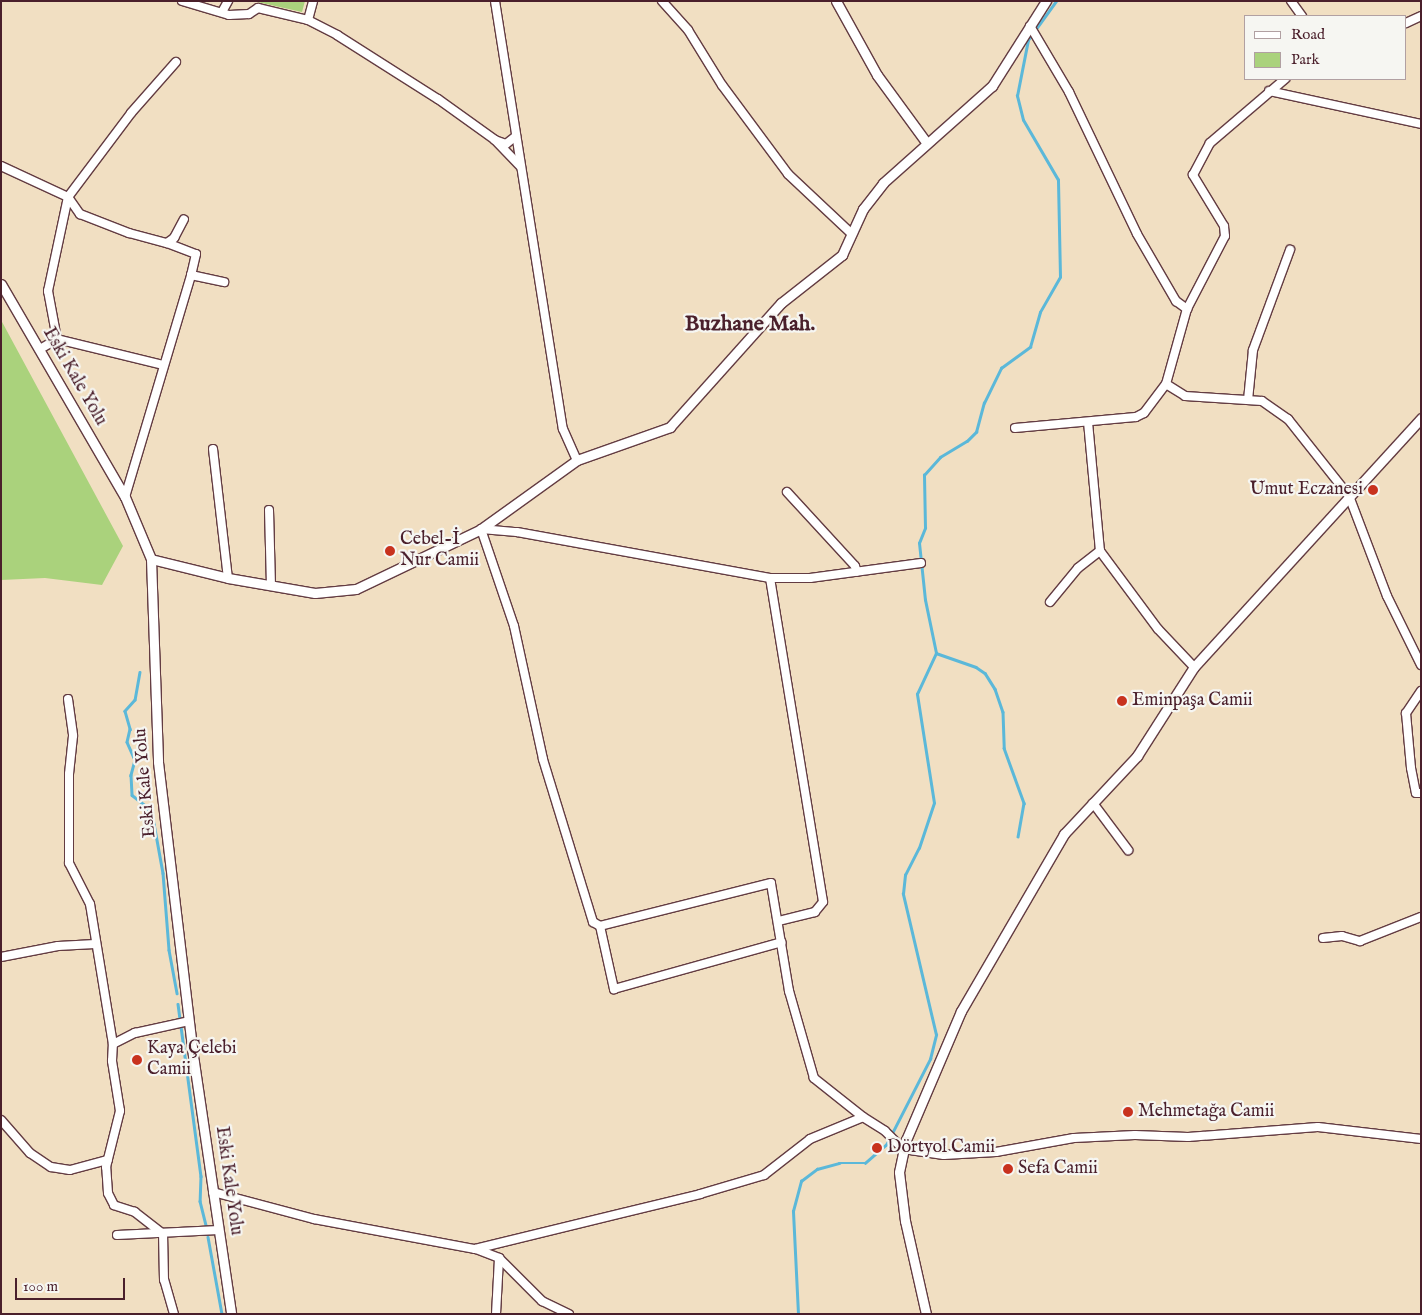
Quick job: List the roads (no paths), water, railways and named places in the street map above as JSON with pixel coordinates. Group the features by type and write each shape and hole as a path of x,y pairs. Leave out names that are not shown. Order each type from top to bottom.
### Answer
{"street":[{"path":"182,1 222,12 249,14 258,8 308,20 337,34 413,83 495,140 521,167"},
{"path":"222,12 228,1"},
{"path":"308,20 313,1"},
{"path":"495,1 564,429 577,460"},
{"path":"662,1 688,30 722,84 788,174 852,234"},
{"path":"836,1 877,74 926,142"},
{"path":"151,558 228,578 315,593 356,589 481,529 577,460 670,427 781,303 842,255 864,209 883,183 926,142 992,86 1046,1"},
{"path":"1291,1 1301,15"},
{"path":"1407,23 1421,16"},
{"path":"1030,26 1069,92 1136,234 1176,301 1187,309"},
{"path":"57,339 48,290 68,196 131,113 176,62"},
{"path":"1015,428 1088,422 1144,413 1166,384 1187,309 1225,236 1224,226 1193,175 1210,143 1269,90 1284,80"},
{"path":"1269,90 1421,124"},
{"path":"495,140 506,144 516,136"},
{"path":"1,166 68,196 80,214 196,254 125,497"},
{"path":"167,243 174,238 184,219"},
{"path":"1248,400 1252,350 1290,250"},
{"path":"191,275 224,282"},
{"name":"Eski Kale Yolu","path":"1,284 125,497 151,558 158,762 187,1022 231,1314"},
{"path":"40,349 57,339 163,365"},
{"path":"1166,384 1185,396 1262,401 1288,420 1350,496 1387,596 1421,665"},
{"path":"926,1314 905,1221 899,1172 901,1146 940,1055 962,1011 1064,834 1137,756 1194,668 1421,418"},
{"path":"1088,422 1100,551 1158,629 1194,668"},
{"path":"213,450 228,578"},
{"path":"787,492 855,566 857,572"},
{"path":"269,510 271,584"},
{"path":"481,529 517,532 770,578 810,578 922,563"},
{"path":"481,529 514,626 528,699 555,799 593,922 600,926 771,883 779,921 789,991 814,1078 863,1117 885,1131 901,1146 944,1155 996,1152 1074,1138 1135,1135 1188,1137 1318,1127 1421,1139"},
{"path":"1050,602 1078,568 1100,551"},
{"path":"770,578 823,902 815,912 779,921"},
{"path":"1421,691 1406,713 1411,768 1416,793 1421,793"},
{"path":"68,698 73,736 69,783 70,863 90,904 94,944 113,1044 112,1061 120,1111 108,1160 108,1193 114,1205 135,1212 163,1234"},
{"path":"1093,802 1128,850"},
{"path":"1322,938 1342,936 1360,941 1421,917"},
{"path":"600,926 614,989 782,942"},
{"path":"1,956 58,946 94,944"},
{"path":"113,1044 135,1033 175,1023 187,1022"},
{"path":"475,1249 700,1194 764,1175 810,1138 863,1117"},
{"path":"1,1120 30,1153 51,1167 70,1170 108,1160"},
{"path":"213,1192 314,1219 475,1249 499,1258 542,1301 569,1314"},
{"path":"117,1235 219,1230"},
{"path":"163,1234 164,1280 174,1314"},
{"path":"496,1314 499,1258"}],"waterway":[{"path":"798,1314 793,1211 801,1181 817,1169 839,1163 865,1163 886,1145 930,1059 936,1035 903,894 905,875 919,848 934,803 917,694 936,653 925,600 919,543 925,528 924,475 940,457 967,441 976,432 984,403 1001,368 1030,347 1040,312 1060,277 1058,180 1023,120 1017,96 1028,40 1056,1"},
{"path":"936,653 976,667 985,673 995,689 1003,712 1004,748 1024,803 1018,836"},
{"path":"140,672 135,700 125,711 130,729 127,742 135,760 131,775 132,795 145,805 153,818 163,873 169,950 177,993"},
{"path":"178,1004 201,1176 200,1201 206,1225"},
{"path":"208,1237 222,1314"}],"place":[{"name":"Umut Eczanesi","path":"1373,490"},
{"name":"Cebel-İ Nur Camii","path":"390,551"},
{"name":"Eminpaşa Camii","path":"1122,701"},
{"name":"Kaya Çelebi Camii","path":"137,1060"},
{"name":"Mehmetağa Camii","path":"1128,1112"},
{"name":"Dörtyol Camii","path":"877,1148"},
{"name":"Sefa Camii","path":"1008,1169"}],"district":[{"name":"Buzhane Mah.","path":"750,325"}]}
